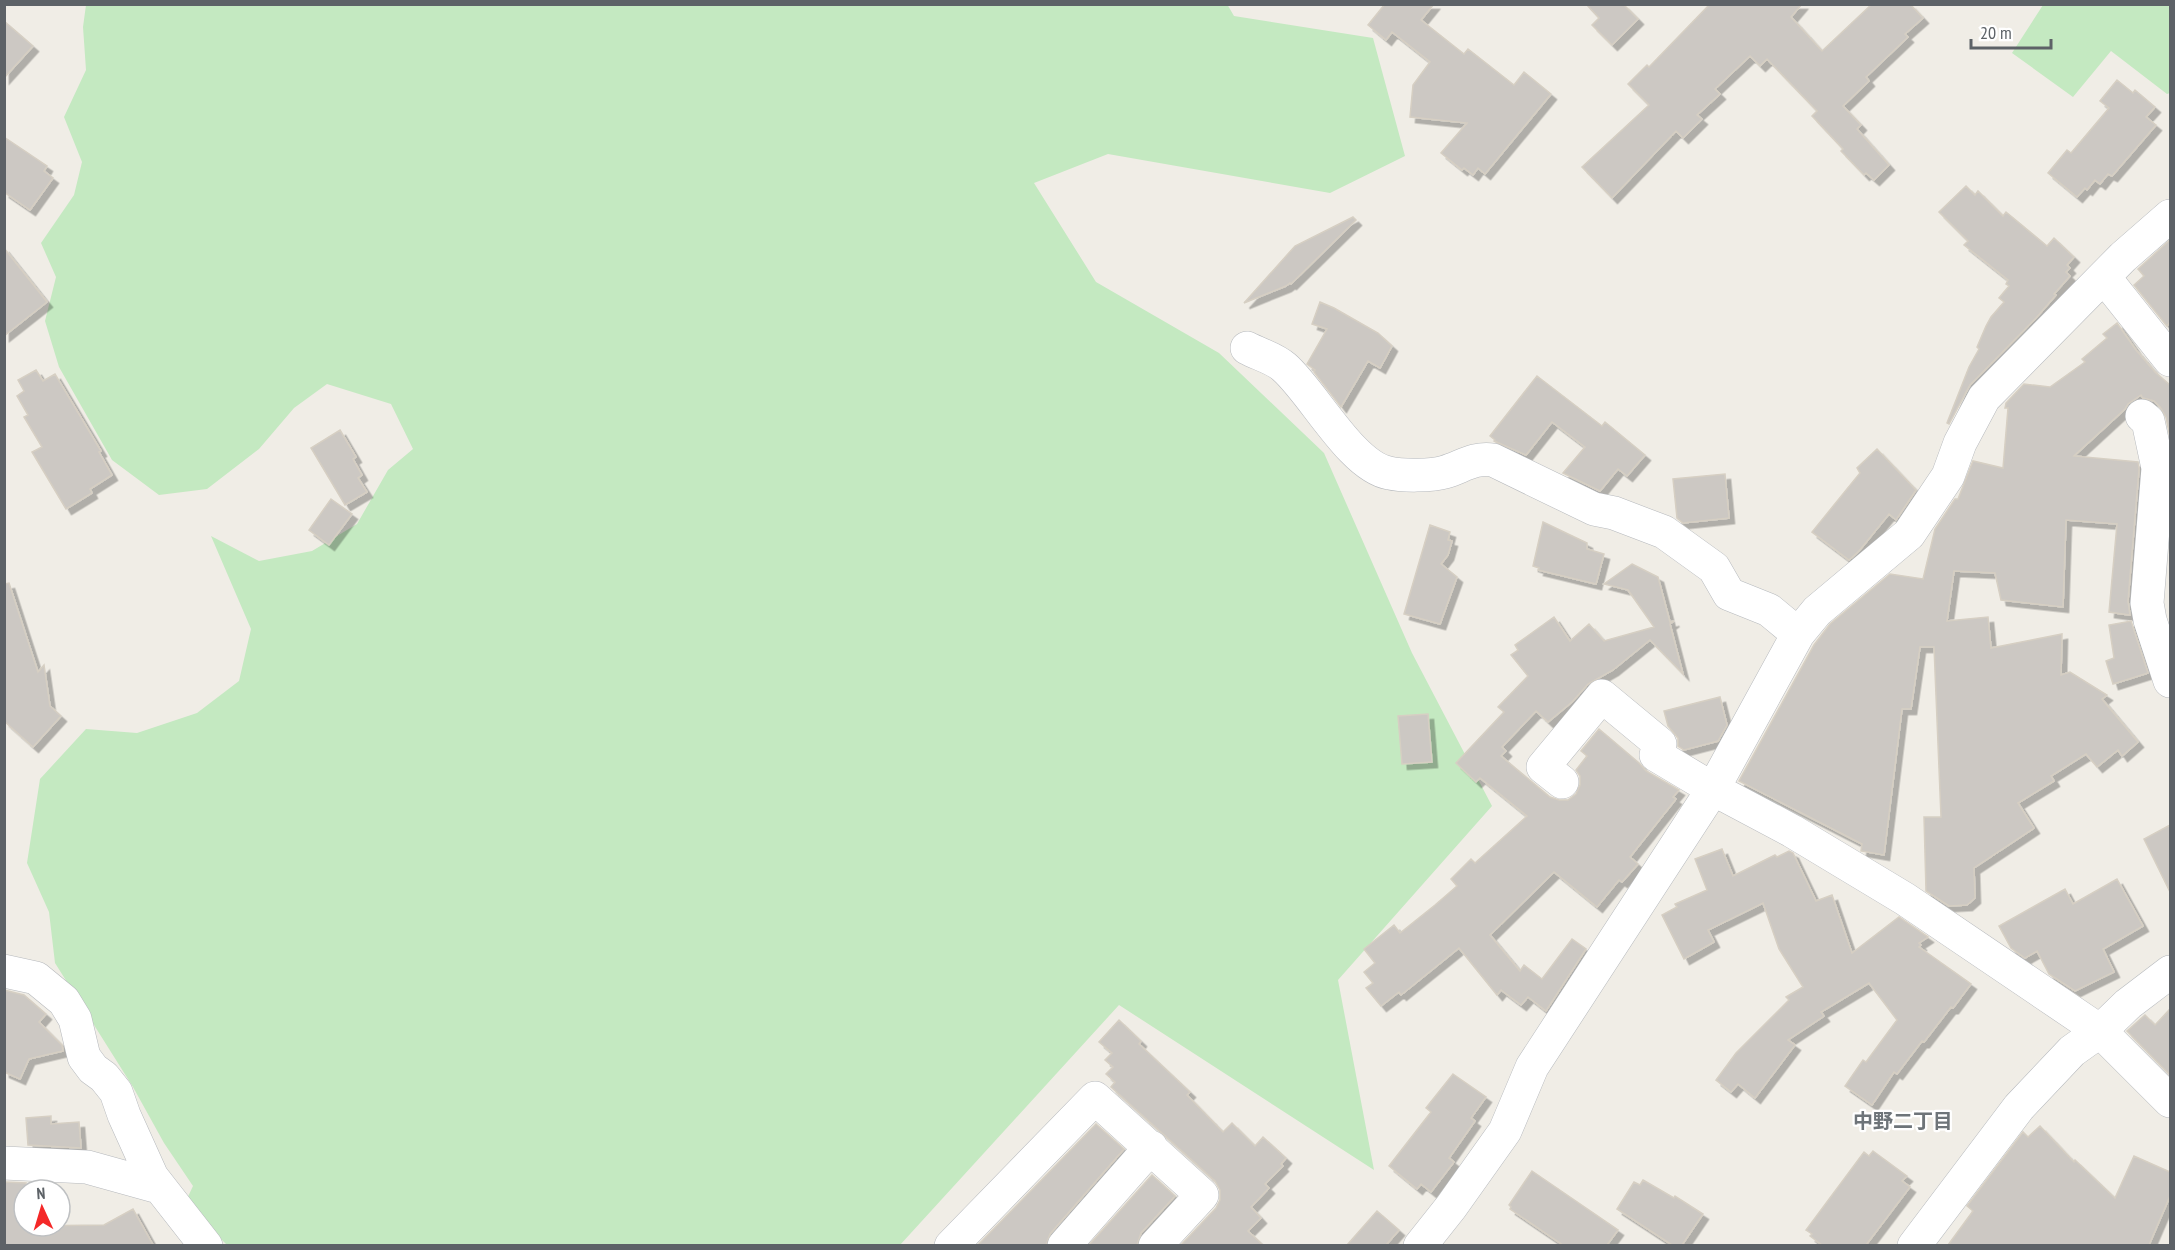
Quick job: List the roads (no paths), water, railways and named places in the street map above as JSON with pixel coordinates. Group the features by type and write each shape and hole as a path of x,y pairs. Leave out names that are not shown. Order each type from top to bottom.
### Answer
{"street":[{"path":"1420,1245 1451,1207 1505,1131 1532,1067 1713,789 1798,634 1817,611 1909,534 1948,476 1960,443 1984,398 2104,277 2170,216"},
{"path":"2104,277 2170,360"},
{"path":"1247,348 1282,365 1297,379 1326,418 1364,460 1388,473 1443,473 1477,459 1492,460 1594,509 1614,513 1664,532 1714,568 1729,594 1769,609 1798,634"},
{"path":"2142,416 2148,421 2158,468 2147,603 2150,620 2170,681"},
{"path":"1562,782 1543,767 1602,696 1660,744 1656,755 1713,789 1792,831 1905,899 2100,1031 2170,1101"},
{"path":"4,971 36,978 64,1001 75,1019 84,1057 116,1092 152,1177 206,1245"},
{"path":"1914,1245 2019,1107 2072,1051 2100,1031 2128,1004 2170,972"},
{"path":"951,1245 1095,1098 1202,1195 1155,1245"},
{"path":"1064,1245 1151,1147"},
{"path":"4,1163 87,1167 159,1187"}],"district":[{"name":"中野二丁目","path":"1903,1121"}]}
